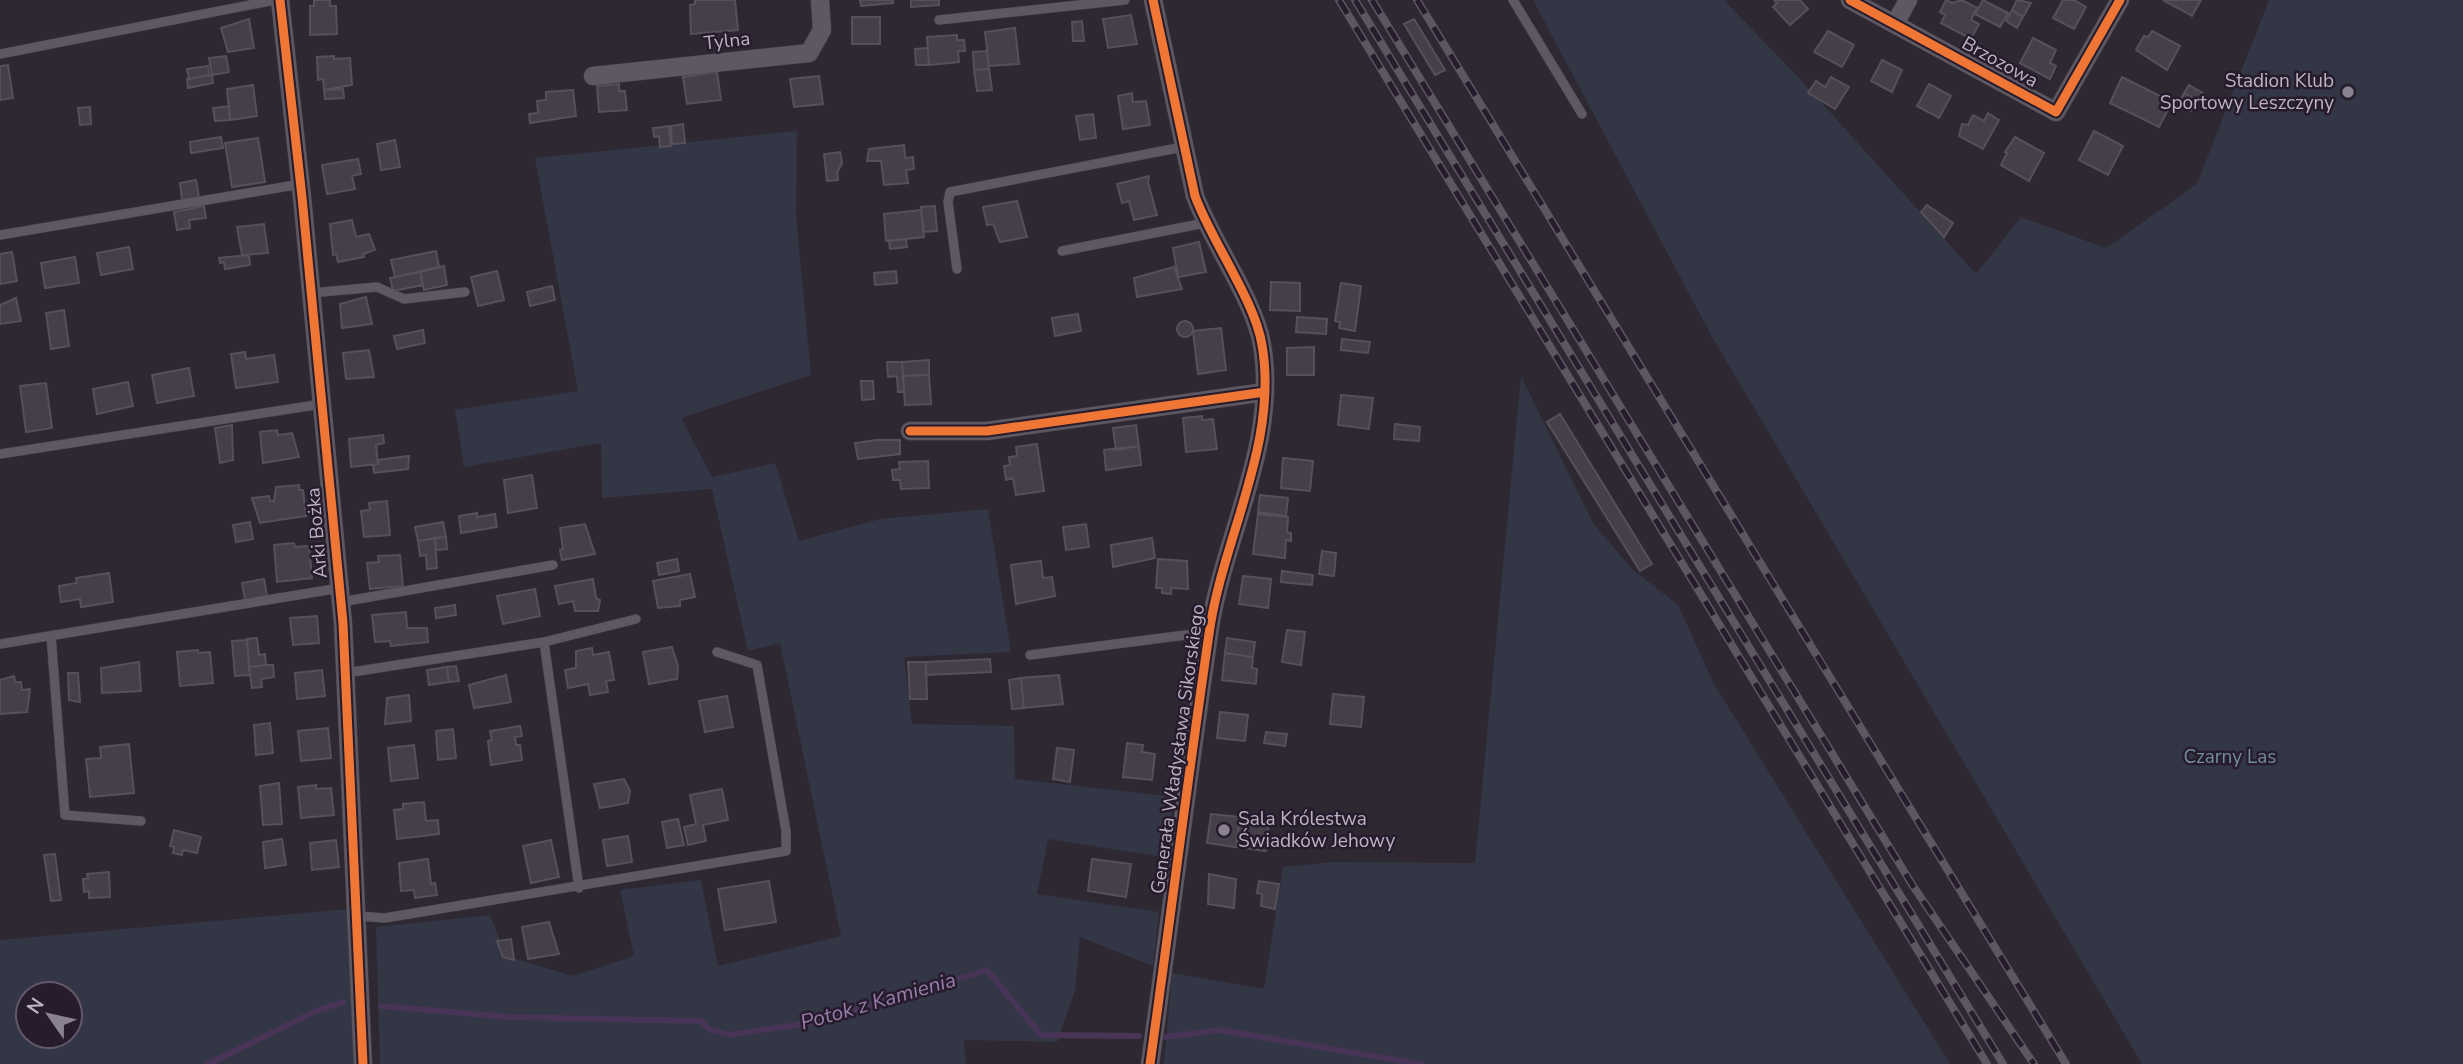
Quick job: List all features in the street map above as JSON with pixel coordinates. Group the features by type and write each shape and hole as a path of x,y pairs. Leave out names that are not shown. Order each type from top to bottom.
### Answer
{"street":[{"name":"Arki Bożka","path":"277,0 301,184 340,595 359,916 363,1064"},
{"name":"Tylna","path":"593,76 809,53 822,30 820,0"},
{"name":"Generała Władysława Sikorskiego","path":"1150,1064 1209,632 1259,438 1265,392 1262,345 1255,321 1205,223 1183,146 1153,0"},
{"name":"Brzozowa","path":"1850,0 2056,112 2120,0"},
{"path":"1895,24 1908,0"},
{"path":"911,431 987,431 1265,392"}],"lane":[{"path":"0,54 277,0"},
{"path":"939,20 1125,0"},
{"path":"1513,0 1582,114"},
{"path":"957,269 948,202 950,192 1183,146"},
{"path":"0,235 301,184"},
{"path":"1062,251 1205,223"},
{"path":"312,293 377,287 404,299 465,292"},
{"path":"0,454 322,404"},
{"path":"0,644 553,565"},
{"path":"346,673 544,642 636,619"},
{"path":"1030,655 1209,632"},
{"path":"51,636 65,815 141,821"},
{"path":"544,642 579,888"},
{"path":"359,916 385,918 579,888 786,851 786,831 757,664 717,652"}],"green space":[{"name":"Czarny Las","path":"1533,0 1724,0 1801,80 1976,274 2021,217 2106,248 2197,184 2269,0 2463,0 2463,1064 2142,1064 1711,335"},
{"path":"797,131 796,215 811,375 681,418 712,477 775,463 799,541 880,519 988,509 1011,652 904,657 912,724 1014,726 1015,779 1175,797 1163,857 1048,839 1037,894 1159,912 1153,966 1080,937 1075,991 1057,1042 964,1040 966,1064 380,1064 376,927 490,915 506,956 573,976 634,956 620,890 701,880 718,966 841,936 780,643 748,651 712,489 602,498 601,443 464,467 455,410 578,391 535,158"},
{"path":"1521,376 1593,523 1632,569 1678,605 1714,684 1950,1064 1164,1064 1172,973 1264,989 1283,867 1332,862 1475,863"},
{"path":"349,909 355,1064 0,1064 0,940"}],"building":[{"path":"314,0 330,0 330,6 336,6 337,34 310,35 310,6 314,6"},
{"path":"695,0 735,0 738,30 691,34 690,5 695,4"},
{"path":"860,0 893,0 893,3 861,6"},
{"path":"911,0 939,0 939,5 911,7"},
{"path":"1774,0 1800,0 1808,9 1790,25 1773,7 1777,3"},
{"path":"1946,0 1952,3 1962,0 1977,8 1971,20 1979,24 1971,39 1941,23 1945,15 1940,12"},
{"path":"1983,0 2008,13 2000,27 1975,14"},
{"path":"2017,0 2031,3 2023,17 2012,10"},
{"path":"2063,0 2074,0 2086,7 2074,29 2053,18"},
{"path":"2163,0 2201,0 2192,16"},
{"path":"2012,10 2023,17 2017,28 2006,21"},
{"path":"1131,15 1137,44 1108,48 1103,19"},
{"path":"852,17 880,17 880,44 852,44"},
{"path":"249,19 254,48 228,52 221,28"},
{"path":"1414,19 1445,70 1435,75 1404,24"},
{"path":"1082,21 1084,41 1073,41 1072,22"},
{"path":"1015,28 1019,64 989,66 985,32"},
{"path":"1828,31 1854,45 1842,67 1814,52"},
{"path":"2152,31 2180,46 2167,70 2136,50 2144,36 2148,37"},
{"path":"957,35 957,40 964,40 965,51 958,51 959,62 929,65 927,37"},
{"path":"2033,38 2056,50 2050,63 2056,66 2050,79 2020,63"},
{"path":"928,48 929,65 916,65 915,49"},
{"path":"987,51 989,69 974,70 973,52"},
{"path":"226,56 229,72 212,75 209,58"},
{"path":"334,56 334,59 350,58 352,85 324,90 323,79 318,80 317,57"},
{"path":"1882,60 1902,70 1892,92 1871,81"},
{"path":"8,65 13,98 0,100 0,66"},
{"path":"208,66 209,75 189,79 187,69"},
{"path":"989,69 992,90 977,91 974,70"},
{"path":"717,72 721,100 687,104 683,77"},
{"path":"212,75 213,83 188,88 187,79"},
{"path":"819,76 823,104 794,107 790,79"},
{"path":"1831,77 1849,87 1835,109 1808,93 1816,81 1825,87"},
{"path":"2122,77 2172,102 2159,127 2110,103"},
{"path":"619,84 619,91 625,91 627,110 599,112 597,86"},
{"path":"1929,84 1951,96 1939,118 1917,106"},
{"path":"253,85 257,116 230,120 227,89"},
{"path":"2189,85 2203,93 2198,101 2184,93"},
{"path":"343,89 344,98 325,99 324,90"},
{"path":"573,90 576,116 530,123 529,114 538,113 537,101 546,100 546,92"},
{"path":"1132,93 1133,102 1146,101 1150,125 1123,129 1118,96"},
{"path":"2184,93 2198,101 2191,111 2178,104"},
{"path":"229,106 230,120 215,121 213,108"},
{"path":"90,107 91,124 80,125 78,108"},
{"path":"1988,113 1999,120 1983,149 1959,136 1962,124 1968,125 1973,115 1984,121"},
{"path":"1093,114 1096,138 1080,140 1076,116"},
{"path":"683,124 685,143 672,144 671,126"},
{"path":"669,126 671,146 660,147 659,136 654,137 653,128"},
{"path":"2094,131 2123,146 2108,175 2079,160"},
{"path":"221,137 223,148 191,153 190,142"},
{"path":"2015,137 2044,153 2029,181 2001,165 2007,153 2005,152"},
{"path":"258,138 265,182 232,187 225,143"},
{"path":"395,140 400,167 381,170 377,144"},
{"path":"904,145 905,158 913,157 914,169 906,170 908,183 884,185 881,161 867,161 869,149"},
{"path":"840,152 842,163 837,173 838,180 827,181 824,154"},
{"path":"358,159 361,174 352,176 355,189 327,194 322,165"},
{"path":"1149,176 1148,182 1157,215 1134,220 1129,201 1122,203 1117,184"},
{"path":"196,180 199,197 182,200 180,183"},
{"path":"1017,201 1027,237 1000,242 993,224 987,225 983,207"},
{"path":"1927,205 1953,223 1944,237 1921,212"},
{"path":"204,206 206,218 189,220 190,228 177,230 174,212"},
{"path":"935,206 937,231 924,232 921,207"},
{"path":"921,210 924,237 886,241 884,214"},
{"path":"352,220 356,237 369,234 375,250 363,254 364,257 338,262 336,254 333,255 330,224"},
{"path":"264,224 268,253 242,255 237,227"},
{"path":"906,239 907,247 890,249 889,241"},
{"path":"1199,242 1206,272 1178,277 1173,248"},
{"path":"129,247 133,269 101,275 97,253"},
{"path":"436,251 439,267 395,277 391,260"},
{"path":"12,252 17,281 0,284 0,254"},
{"path":"249,255 250,265 225,269 224,262 220,263 219,258"},
{"path":"75,257 79,283 45,288 41,263"},
{"path":"444,266 447,285 424,290 420,272"},
{"path":"1174,267 1182,289 1137,297 1134,278"},
{"path":"497,271 504,300 478,306 471,277"},
{"path":"896,271 897,283 875,285 874,273"},
{"path":"420,272 423,285 393,291 390,278"},
{"path":"1271,282 1300,283 1300,311 1270,310"},
{"path":"1341,283 1361,286 1355,331 1339,328 1340,322 1335,321"},
{"path":"552,286 555,300 530,306 527,292"},
{"path":"366,297 372,324 342,328 340,304"},
{"path":"16,298 21,321 0,324 0,305"},
{"path":"64,310 69,346 51,349 46,313"},
{"path":"1078,314 1081,331 1055,336 1052,318"},
{"path":"1297,317 1327,319 1326,334 1296,332"},
{"path":"1182,321 1188,321 1193,329 1191,335 1182,337 1177,332 1177,326"},
{"path":"1221,328 1226,370 1198,374 1193,331"},
{"path":"423,330 425,343 397,349 394,336"},
{"path":"1342,339 1370,342 1368,353 1341,350"},
{"path":"1314,347 1314,375 1287,375 1287,348"},
{"path":"369,350 374,377 346,379 343,353"},
{"path":"245,352 246,359 274,355 278,382 236,388 231,354"},
{"path":"929,360 929,375 903,376 902,362"},
{"path":"887,362 902,362 904,392 898,392 897,376 888,377"},
{"path":"189,368 194,396 157,403 152,375"},
{"path":"929,375 931,404 905,405 903,376"},
{"path":"861,381 873,381 874,399 862,400"},
{"path":"128,382 133,406 97,414 93,389"},
{"path":"46,383 52,428 26,432 20,386"},
{"path":"1341,395 1373,398 1369,429 1338,425"},
{"path":"1560,414 1652,564 1640,571 1547,422"},
{"path":"1202,416 1202,420 1213,419 1217,449 1186,452 1183,418"},
{"path":"1395,424 1420,427 1419,441 1394,439"},
{"path":"232,425 233,460 220,463 215,428"},
{"path":"1136,425 1139,446 1116,450 1113,428"},
{"path":"277,430 278,435 292,433 299,457 263,463 260,432"},
{"path":"383,435 384,443 376,445 378,464 351,467 349,439"},
{"path":"900,440 900,454 858,459 855,443"},
{"path":"1037,444 1044,491 1016,495 1013,478 1006,480 1004,466 1010,465 1009,457 1017,456 1016,447"},
{"path":"1139,446 1141,465 1106,470 1104,450"},
{"path":"409,456 408,469 374,473 373,465 378,464 378,460"},
{"path":"1283,458 1313,461 1310,491 1281,488"},
{"path":"928,461 929,488 901,489 900,480 893,480 892,470 900,469 899,462"},
{"path":"532,475 537,508 508,513 504,480"},
{"path":"299,485 299,490 303,490 306,516 260,523 252,498 269,496 270,501 274,501 276,487"},
{"path":"1260,495 1288,498 1286,516 1258,512"},
{"path":"387,501 390,535 364,537 361,511 370,510 369,503"},
{"path":"477,513 477,517 495,514 497,527 461,533 459,516"},
{"path":"1258,514 1288,517 1287,532 1291,533 1291,541 1286,540 1285,558 1253,554"},
{"path":"250,522 253,539 236,542 233,525"},
{"path":"443,522 446,537 418,541 415,527"},
{"path":"585,524 595,554 562,560 560,528"},
{"path":"1086,524 1089,547 1066,550 1063,527"},
{"path":"446,537 447,549 436,550 435,538"},
{"path":"435,538 437,568 427,569 426,555 420,556 418,541"},
{"path":"1152,538 1155,558 1113,567 1111,545"},
{"path":"294,543 295,547 309,546 312,578 277,582 274,545"},
{"path":"1322,551 1336,553 1334,576 1319,574"},
{"path":"400,555 403,586 370,589 367,563 379,562 378,556"},
{"path":"677,559 679,571 659,575 657,563"},
{"path":"1158,559 1187,561 1188,589 1171,588 1171,594 1162,593 1162,588 1156,588"},
{"path":"1041,561 1043,578 1052,577 1055,596 1016,604 1011,565"},
{"path":"1282,571 1313,575 1312,585 1281,582"},
{"path":"109,573 113,602 81,607 80,599 61,602 59,586 77,583 76,578"},
{"path":"690,574 695,597 680,600 680,606 658,608 653,581"},
{"path":"1243,576 1271,579 1268,608 1239,604"},
{"path":"264,579 267,596 245,600 242,583"},
{"path":"593,579 596,598 600,600 598,611 575,611 573,601 559,604 555,586"},
{"path":"535,589 540,616 503,624 497,596"},
{"path":"455,605 456,615 436,618 435,608"},
{"path":"406,612 407,628 427,628 428,642 391,646 390,641 375,642 372,615"},
{"path":"317,616 319,643 293,645 290,618"},
{"path":"1287,630 1305,632 1301,665 1282,662"},
{"path":"257,638 259,655 265,654 266,665 249,667 247,639"},
{"path":"1227,638 1255,642 1253,657 1225,653"},
{"path":"247,640 250,675 235,676 232,641"},
{"path":"672,647 678,666 677,679 649,684 643,652"},
{"path":"592,648 593,655 609,652 614,680 606,681 608,692 590,695 588,684 568,688 565,670 576,668 576,651"},
{"path":"198,650 198,653 210,652 213,683 180,686 177,652"},
{"path":"1225,653 1253,657 1252,668 1257,669 1256,684 1222,680"},
{"path":"990,659 991,672 926,675 926,662"},
{"path":"139,662 141,691 102,693 101,668"},
{"path":"908,662 926,662 927,699 910,699"},
{"path":"273,665 274,677 261,679 262,687 252,688 249,667"},
{"path":"456,666 459,681 449,682 447,667"},
{"path":"447,667 449,682 429,685 427,670"},
{"path":"322,670 325,696 297,699 295,673"},
{"path":"68,673 78,673 80,702 69,700"},
{"path":"506,675 511,702 474,708 469,685"},
{"path":"1059,675 1063,704 1024,708 1021,678"},
{"path":"14,676 15,682 21,682 22,690 30,689 27,712 0,714 0,680"},
{"path":"1021,678 1024,708 1012,709 1009,680"},
{"path":"1333,694 1364,697 1361,727 1330,724"},
{"path":"409,695 411,721 385,724 387,698"},
{"path":"727,696 733,727 705,732 699,701"},
{"path":"1220,712 1248,715 1245,741 1217,738"},
{"path":"270,723 273,753 256,755 254,725"},
{"path":"520,726 522,736 515,737 516,745 520,745 522,760 491,765 488,741 492,740 490,731"},
{"path":"328,728 331,758 301,761 298,731"},
{"path":"453,729 456,758 438,760 436,731"},
{"path":"1266,732 1287,734 1285,746 1264,743"},
{"path":"1127,743 1143,745 1142,752 1155,754 1152,780 1123,777"},
{"path":"129,744 134,793 90,797 86,759 101,758 100,747"},
{"path":"414,745 418,778 391,781 388,748"},
{"path":"1057,748 1074,750 1070,782 1053,779"},
{"path":"624,779 630,791 628,803 600,808 594,784"},
{"path":"279,783 282,824 263,825 260,786"},
{"path":"316,785 316,789 331,788 334,815 301,818 298,787"},
{"path":"722,789 728,820 703,825 706,841 688,845 684,827 696,824 690,795"},
{"path":"424,802 426,821 438,820 439,834 397,839 394,810 403,809 403,804"},
{"name":"Sala Królestwa Świadków Jehowy","path":"1211,814 1240,817 1236,847 1207,843"},
{"path":"1240,817 1269,821 1266,851 1236,847"},
{"path":"678,819 684,845 667,848 662,822"},
{"path":"174,830 201,837 197,853 183,850 182,855 173,853 174,847 170,846"},
{"path":"628,836 632,862 607,866 603,840"},
{"path":"282,839 286,865 265,868 263,842"},
{"path":"336,840 339,867 312,870 310,843"},
{"path":"551,840 559,877 531,883 523,846"},
{"path":"55,854 61,900 51,901 44,855"},
{"path":"428,859 431,884 435,883 437,895 415,898 414,890 401,891 399,863"},
{"path":"1092,859 1131,864 1126,897 1088,891"},
{"path":"109,872 110,897 89,898 89,891 84,892 83,879 88,879 87,874"},
{"path":"1209,874 1236,879 1234,908 1208,904"},
{"path":"769,881 776,922 725,930 718,889"},
{"path":"1259,881 1279,884 1275,909 1261,906 1262,894 1257,893"},
{"path":"549,922 559,954 528,959 522,927"},
{"path":"511,939 514,960 503,957 497,941"}],"waterway":[{"name":"Potok z Kamienia","path":"381,1006 508,1017 701,1021 709,1029 728,1035 811,1023 987,970 1041,1035 1139,1036"},
{"name":"Potok z Kamienia","path":"208,1064 316,1011 343,1002"},
{"name":"Potok z Kamienia","path":"1166,1037 1220,1030 1421,1064"}],"railway":[{"path":"1339,0 1987,1064"},
{"path":"1355,0 2003,1064"},
{"path":"1372,0 1913,886 2034,1064"},
{"path":"1417,0 2066,1064"}],"cycle path":[{"path":"280,0 343,623 363,1064"},
{"path":"1150,1064 1209,634 1225,563 1256,455 1263,419 1265,382 1258,328 1195,196 1153,0"},
{"path":"1850,0 2056,112 2120,0"},
{"path":"910,431 987,431 1265,392"}],"place":[{"name":"Stadion Klub Sportowy Leszczyny","path":"2348,92"},
{"name":"Sala Królestwa Świadków Jehowy","path":"1224,830"}]}
